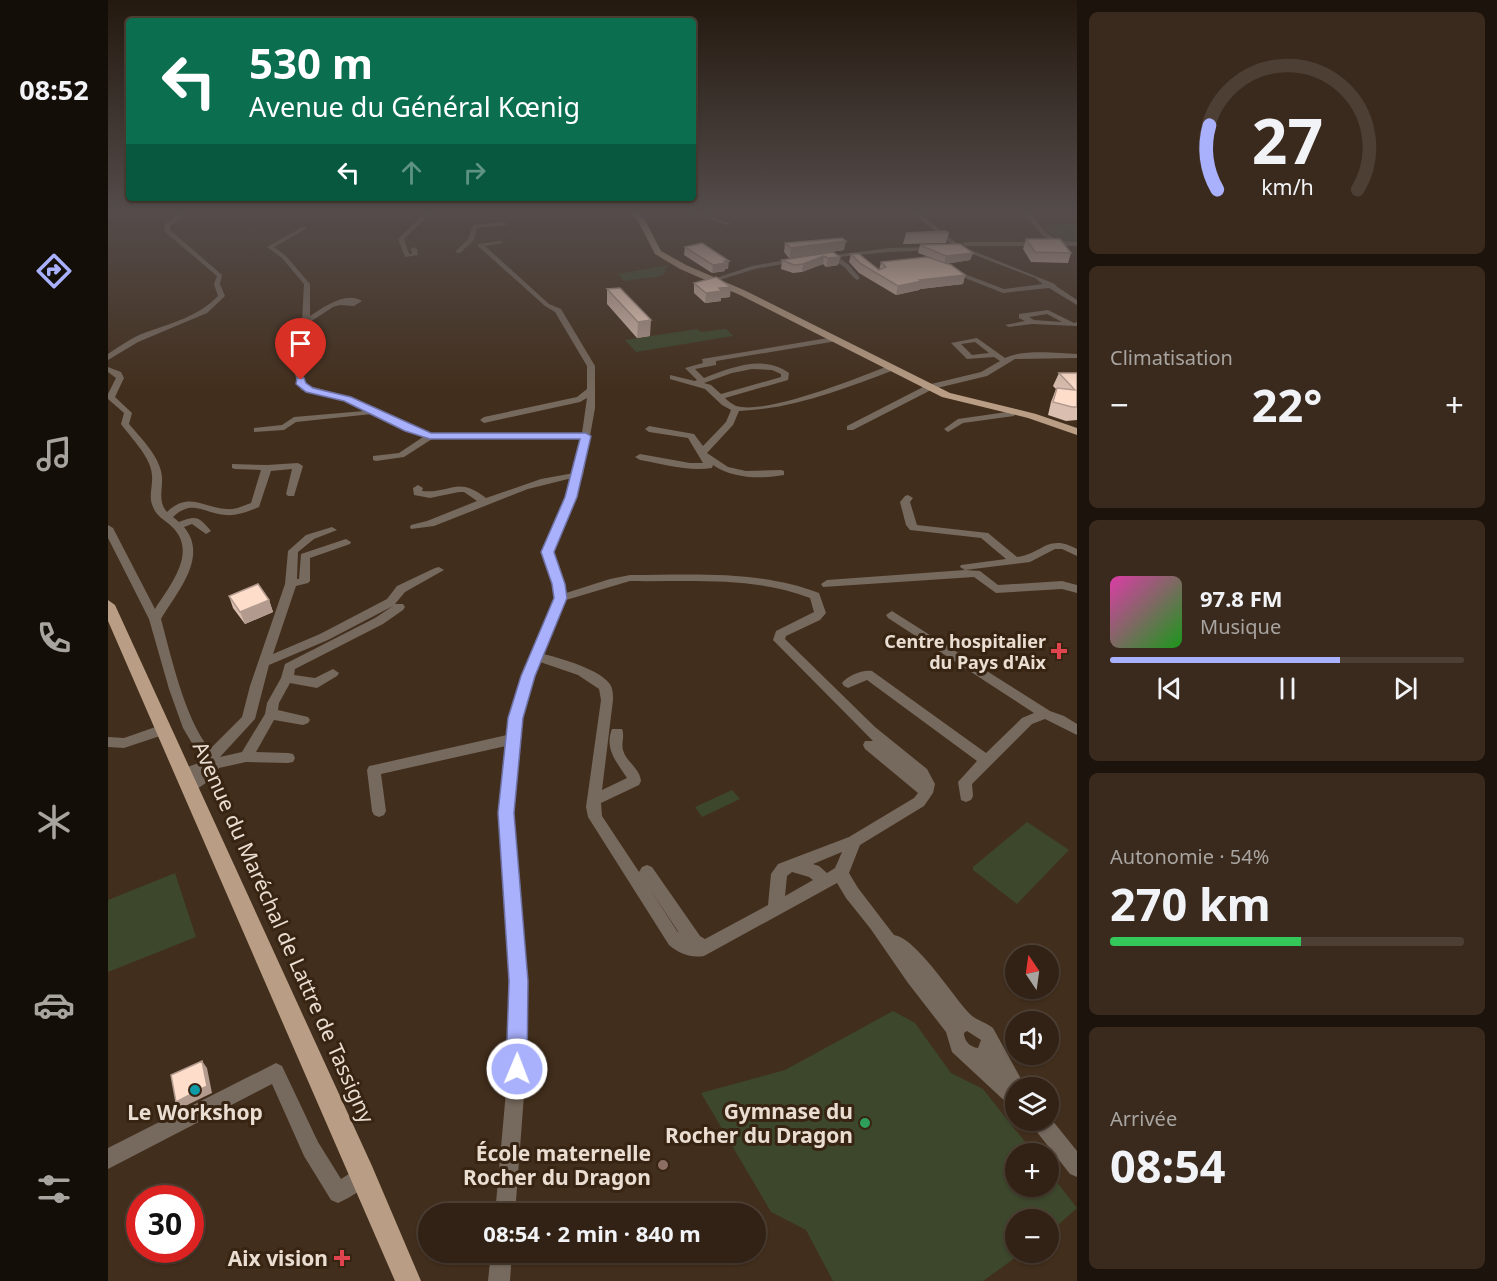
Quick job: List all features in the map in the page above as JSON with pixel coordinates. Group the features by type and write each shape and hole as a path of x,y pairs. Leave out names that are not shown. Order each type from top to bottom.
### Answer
{"main road":[{"path":"696,273 930,387 964,401 1044,419 1077,432"},
{"name":"Avenue du Maréchal de Lattre de Tassigny","path":"108,605 363,1175 408,1281"}],"street":[{"path":"108,358 136,339 198,315 218,301 222,296 217,284 220,276 216,273"},
{"path":"297,273 307,284 306,322"},
{"path":"506,1203 517,1047 518,981 506,813 515,718 522,692 561,598 559,584 548,552 578,475 591,408 591,366 558,311 547,305 511,273"},
{"path":"713,280 736,273"},
{"path":"853,273 857,278"},
{"path":"957,273 1003,291 1053,285"},
{"path":"1029,273 1053,285 1077,303"},
{"path":"339,303 306,322 291,341 301,384 309,390 347,399 430,436 586,436"},
{"path":"1032,322 1022,316 1048,312 1075,324"},
{"path":"1009,325 1032,322 1075,324"},
{"path":"705,361 834,339"},
{"path":"994,355 1004,361"},
{"path":"850,428 930,387 984,375 1013,357 1077,356"},
{"path":"750,366 733,358 689,368 700,382 736,409 819,395 891,368"},
{"path":"673,377 700,382 750,366 774,366 785,373 785,378 720,398"},
{"path":"108,369 118,374 120,378 111,397 128,413 125,424 156,469 156,503 166,517 188,537 191,547 186,567 155,618"},
{"path":"758,387 767,392"},
{"path":"484,420 580,399 591,390"},
{"path":"776,397 785,402"},
{"path":"296,416 349,412 362,406"},
{"path":"702,453 730,423 736,409"},
{"path":"257,430 284,427 294,420 372,411"},
{"path":"948,429 961,421 1011,414 1012,411"},
{"path":"640,457 690,466 709,466 695,439 691,436 649,429"},
{"path":"376,458 401,455 430,436"},
{"path":"702,453 726,470 746,474 781,473"},
{"path":"166,517 177,508 189,505 202,504 233,513 255,505 271,465"},
{"path":"235,466 298,466 291,494"},
{"path":"415,527 430,524 555,478 578,475"},
{"path":"418,488 417,493 426,496 453,489 466,489 486,502"},
{"path":"908,498 905,502 911,525 914,528 984,535 1015,561"},
{"path":"178,526 194,520 206,531"},
{"path":"108,528 155,618 162,648 192,733 204,752 214,759 288,758"},
{"path":"187,780 209,773 214,759 248,719 291,584 293,551 310,537 332,530"},
{"path":"291,584 304,581 305,556 346,542"},
{"path":"879,573 1030,559 1044,549 1054,546 1064,546 1077,553"},
{"path":"265,662 324,637 391,602 401,589 439,570"},
{"path":"827,584 976,573 996,589 1062,585 1077,589"},
{"path":"561,598 630,578 750,581 808,592 818,601 820,613 816,618 780,634 778,640 870,731 922,773 928,784 926,793 919,802 854,841 790,866 779,874 776,908"},
{"path":"775,592 805,598 816,618"},
{"path":"246,757 271,714 273,703 287,678 289,668 379,621 399,607"},
{"path":"892,615 1045,714 1074,727"},
{"path":"538,657 555,661 594,679 605,687 607,700 594,800 595,817 671,936 680,945 692,950 704,948 826,882 841,873 854,841"},
{"path":"287,678 317,683 333,673"},
{"path":"848,683 868,674 986,760"},
{"path":"271,714 303,720"},
{"path":"966,796 965,782 986,760 1027,721 1045,714"},
{"path":"108,742 124,742 164,729"},
{"path":"594,800 634,781 634,777 616,751 617,733"},
{"path":"379,811 374,770 514,739"},
{"path":"870,745 926,793"},
{"path":"790,866 814,871 826,882"},
{"path":"647,872 694,941 704,948"},
{"path":"841,873 846,885 913,979 960,1026 981,1028 1011,1077"},
{"path":"960,1026 954,1036 956,1044 1005,1088"},
{"path":"970,1056 985,1055 989,1050 990,1042"},
{"path":"108,1159 276,1072 311,1149 338,1193 363,1175"},
{"path":"1048,1131 1077,1167"},
{"path":"499,1281 501,1263"}],"green space":[{"path":"664,273 662,276 624,281 618,274"},
{"path":"697,329 701,332 726,329 733,336 636,352 625,340"},
{"path":"732,790 740,799 702,817 695,807"},
{"path":"1027,822 1069,850 1017,904 973,870 973,867"},
{"path":"175,873 196,937 108,972 108,900"},
{"name":"Gymnase du Rocher du Dragon","path":"893,1011 915,1023 951,1073 983,1089 1005,1117 1005,1131 1016,1131 1026,1143 1005,1143 1005,1197 1059,1197 1059,1185 1077,1208 1059,1224 1059,1209 1005,1209 1005,1263 1008,1263 983,1281 833,1281 806,1230 771,1212 701,1093 785,1070"}],"building":[{"path":"876,273 962,273 965,275 920,280 922,281 898,286"},
{"path":"716,277 731,287 719,288 722,291 706,293 694,283"},
{"path":"620,288 651,320 638,322 607,289"},
{"path":"1059,373 1077,373 1077,407 1053,402 1057,388 1075,390"},
{"path":"258,584 269,600 240,612 229,596"},
{"path":"202,1061 207,1086 176,1102 171,1075"}],"place":[{"name":"Centre hospitalier du Pays d'Aix","path":"1059,651"},
{"name":"Le Workshop","path":"195,1090"},
{"name":"Gymnase du Rocher du Dragon","path":"865,1123"},
{"name":"École maternelle Rocher du Dragon","path":"663,1165"},
{"name":"Aix vision","path":"342,1258"}],"route":[{"path":"301,380 301,384 309,390 347,399 409,429 430,436 470,438 586,436 571,497 548,552 551,568 559,584 561,598 538,657 528,676 515,718 506,813 518,981 517,1069"}]}
